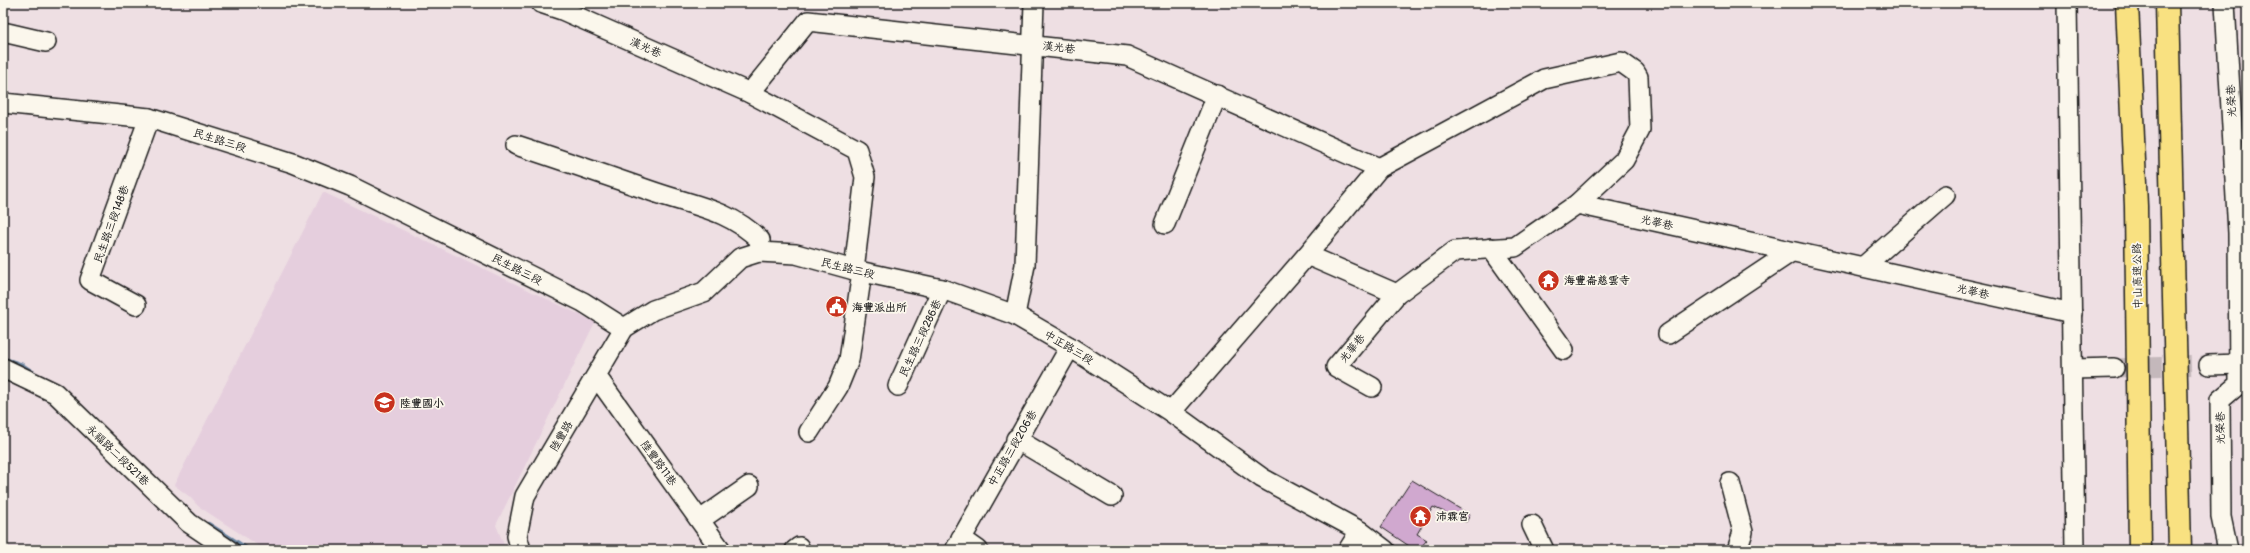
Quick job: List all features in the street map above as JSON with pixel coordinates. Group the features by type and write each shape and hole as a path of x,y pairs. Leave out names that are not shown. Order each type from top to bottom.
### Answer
{"highway":[{"name":"中山高速公路","path":"2127,3 2136,206 2140,550"},
{"path":"2167,3 2180,550"}],"street":[{"name":"漢光巷","path":"540,3 562,10 750,93 857,150 866,177 849,360 838,387 809,432"},
{"path":"1015,315 1026,265 1034,3"},
{"path":"2067,3 2075,550"},
{"name":"光榮巷","path":"2225,3 2238,233 2239,364 2243,384 2220,400 2221,517 2228,550"},
{"name":"漢光巷","path":"750,93 808,21 1033,44 1128,56 1379,168"},
{"path":"3,32 46,42"},
{"path":"1171,412 1307,255 1379,168 1544,79 1621,62 1635,72 1638,77 1640,130 1624,160 1577,204"},
{"path":"1165,224 1217,96"},
{"name":"民生路三段","path":"3,103 149,118 294,163 350,186 583,302 624,328 653,310 704,292 740,258 759,252 796,254 858,271 942,289 1015,315"},
{"name":"民生路三段148巷","path":"136,305 90,280 149,118"},
{"path":"516,145 665,196 710,208 750,230 760,240 759,252"},
{"path":"1864,266 1945,195"},
{"name":"光華巷","path":"1372,387 1336,367 1397,294 1455,251 1515,247 1577,204 2072,313"},
{"path":"1491,248 1564,350"},
{"path":"1668,334 1791,252"},
{"path":"1307,255 1397,294"},
{"name":"民生路三段286巷","path":"898,386 942,289"},
{"name":"中正路三段","path":"1015,315 1070,347 1171,412 1262,478 1360,531 1385,550"},
{"name":"陸豐路","path":"521,550 517,536 525,496 597,377 624,328"},
{"name":"中正路三段206巷","path":"958,544 1016,439 1070,347"},
{"path":"2209,365 2239,364"},
{"name":"永福路二段521巷","path":"3,368 55,393 189,522 229,550"},
{"path":"2073,369 2114,368"},
{"name":"陸豐路11巷","path":"597,377 721,550"},
{"path":"1016,439 1112,496"},
{"path":"1730,483 1743,532 1737,550"},
{"path":"700,520 749,486"},
{"path":"1532,525 1544,550"},
{"path":"1348,550 1360,531"},
{"path":"958,544 978,550"}],"shaded area":[{"name":"陸豐國小","path":"323,192 595,322 496,525 506,550 265,550 198,506 190,497 174,485"}],"building":[{"name":"沛霖宮","path":"1412,480 1470,515 1466,522 1433,507 1417,534 1427,540 1418,550 1415,550 1381,527"}],"waterway":[{"path":"7,360 22,365 34,373"},
{"path":"208,524 249,550"}],"tunnel":[{"path":"2114,368 2209,365"}],"place":[{"name":"海豐崙慈雲寺","path":"1548,280"},
{"name":"海豐派出所","path":"837,307"},
{"name":"陸豐國小","path":"385,403"},
{"name":"沛霖宮","path":"1420,516"}]}
